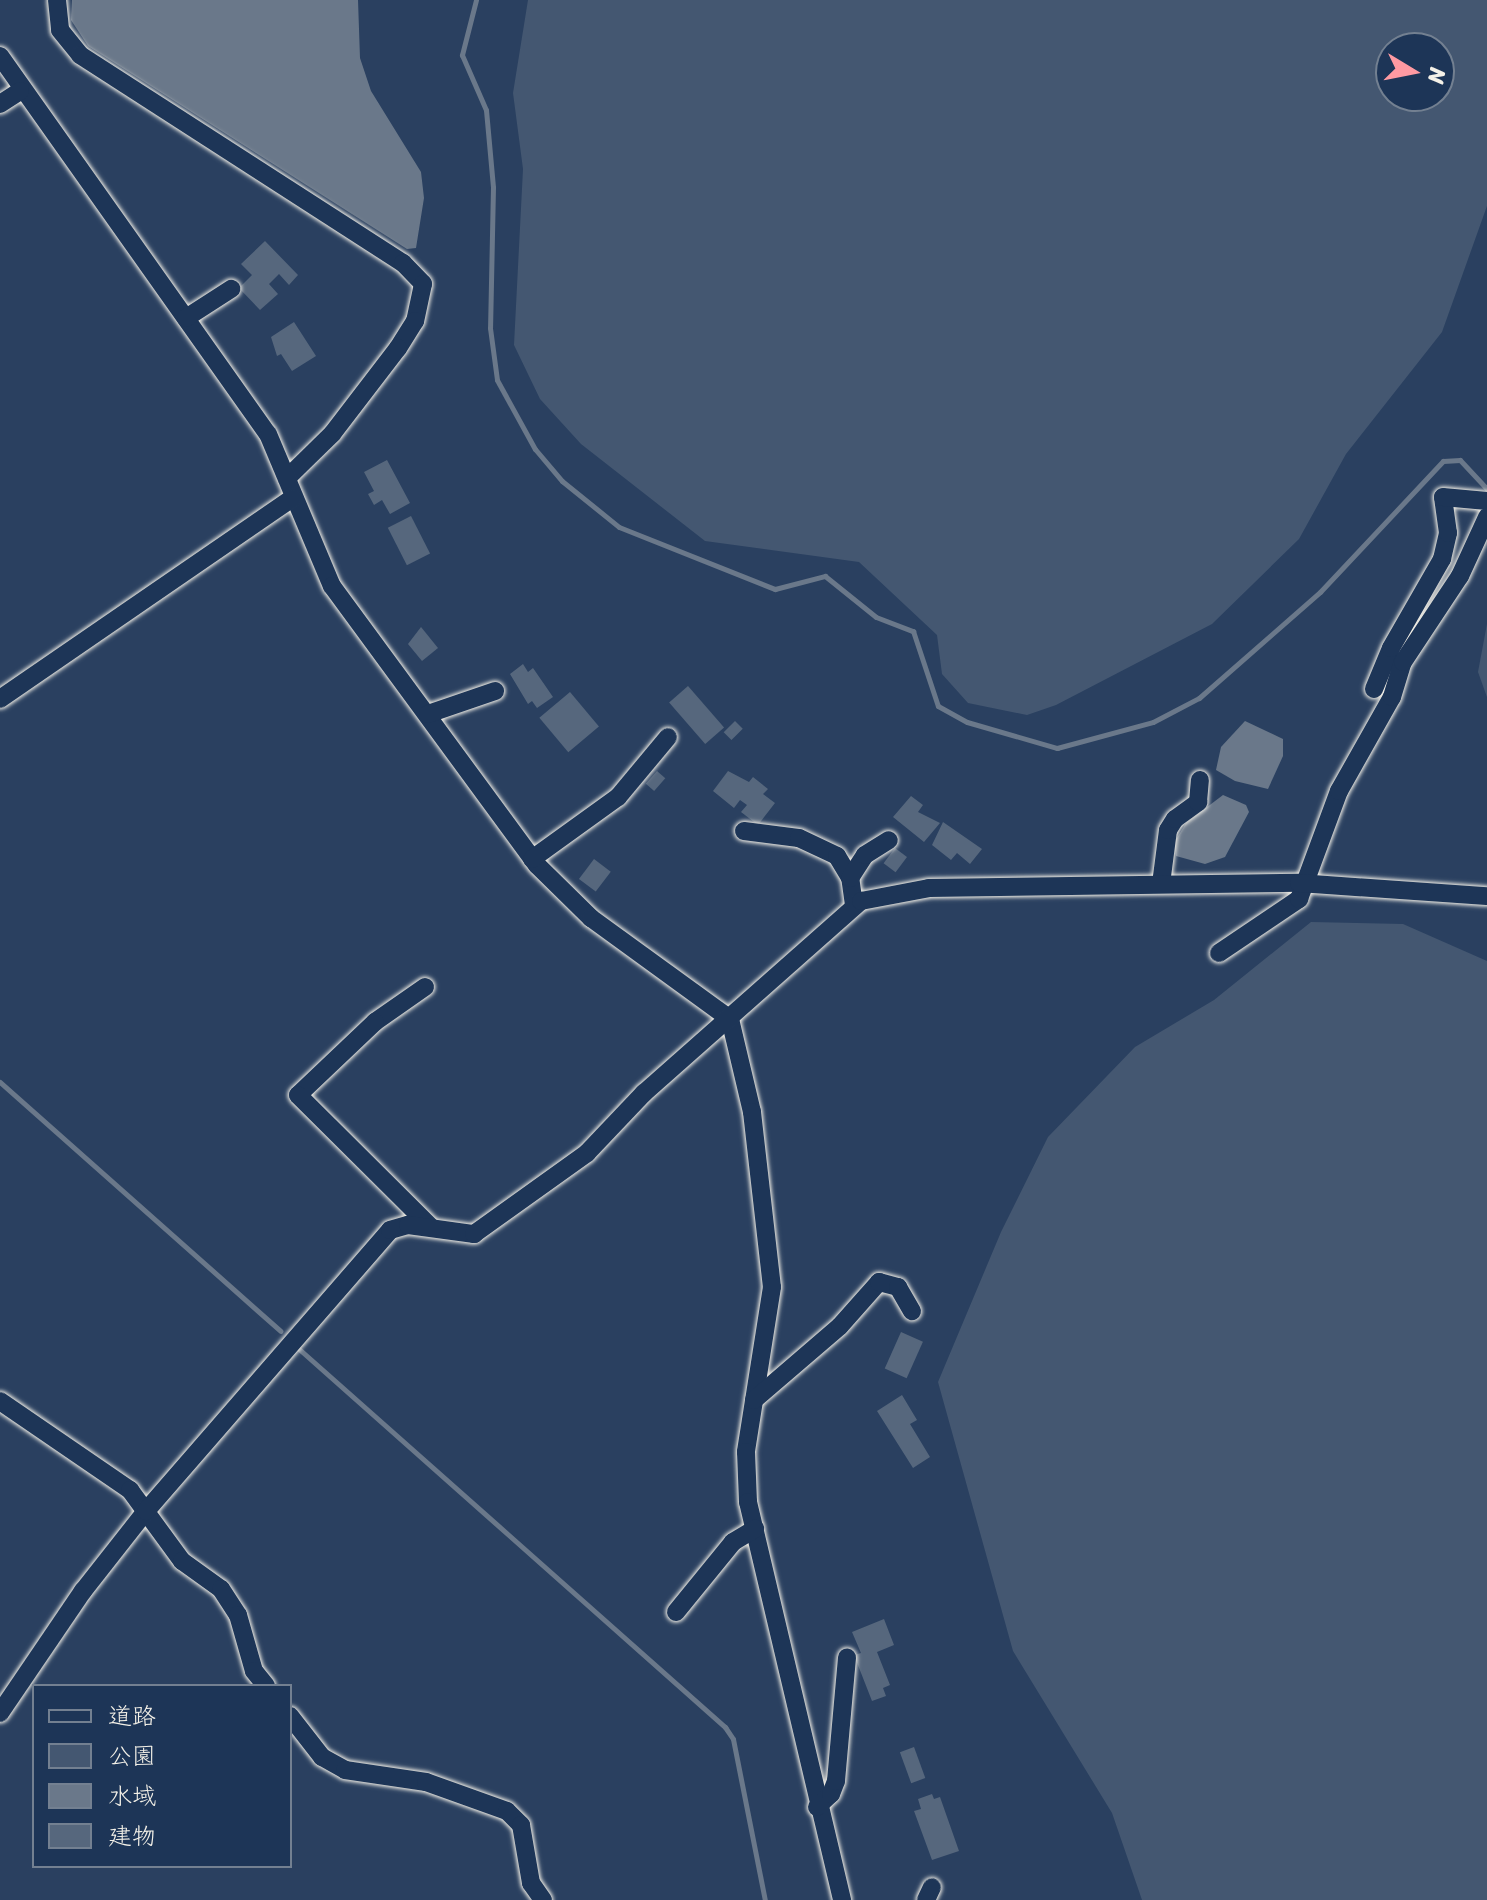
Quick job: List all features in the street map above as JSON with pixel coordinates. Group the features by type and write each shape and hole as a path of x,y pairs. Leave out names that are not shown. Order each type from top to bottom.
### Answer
{"street":[{"path":"57,0 60,30 80,55 403,263 423,284 415,321 398,348 332,434 287,478"},
{"path":"0,56 20,91 268,434 332,586 532,859 591,918 730,1019 752,1112 772,1287 746,1452 755,1529 817,1807 842,1900"},
{"path":"0,104 20,91"},
{"path":"186,318 231,289"},
{"path":"1374,689 1391,648 1442,559 1448,533 1443,497 1487,501"},
{"path":"0,699 293,498"},
{"path":"1219,953 1299,899 1333,805 1392,697 1403,662 1460,576 1487,517"},
{"path":"428,714 495,691"},
{"path":"532,859 618,797 668,737"},
{"path":"1161,884 1168,830 1175,819 1198,802 1200,780"},
{"path":"744,831 799,838 837,856 850,878 854,905"},
{"path":"850,878 865,855 889,840"},
{"path":"0,1713 83,1591 146,1511 390,1230 408,1225 474,1234 587,1153 644,1093 854,905 929,888 1161,884 1303,883 1484,897"},
{"path":"425,987 375,1022 298,1095 431,1227"},
{"path":"754,1400 840,1326 879,1282 898,1287 912,1311"},
{"path":"0,1401 101,1467 146,1511 182,1561 221,1589 238,1615 254,1671 264,1684"},
{"path":"676,1612 733,1542 755,1529"},
{"path":"817,1807 831,1794 836,1781 847,1657"},
{"path":"292,1719 322,1757 345,1770 426,1782 507,1811 521,1825 531,1883 543,1900"}],"green space":[{"path":"528,0 1487,0 1487,206 1442,332 1346,454 1299,539 1212,624 1056,705 1027,715 968,703 942,674 937,635 859,562 705,541 581,444 540,399 514,345 523,169 513,93"},
{"path":"1487,624 1487,697 1478,672"},
{"path":"1311,922 1403,924 1487,961 1487,1900 1142,1900 1112,1813 1013,1651 938,1382 1001,1232 1048,1137 1135,1047 1214,1000"}],"water":[{"path":"72,0 358,0 360,58 371,91 421,172 424,198 416,248 407,249 88,46 71,20"},
{"path":"1245,721 1283,739 1283,756 1268,789 1235,781 1216,770 1221,747"},
{"path":"1223,795 1246,805 1249,812 1225,857 1205,864 1176,856 1174,843 1186,823"}],"building":[{"path":"265,241 298,275 289,285 279,274 269,284 278,294 260,310 239,288 252,275 241,264"},
{"path":"294,322 316,356 292,371 281,354 277,356 271,337"},
{"path":"387,460 410,503 390,514 382,500 374,505 368,494 374,491 364,472"},
{"path":"411,516 430,553 407,565 388,528"},
{"path":"421,627 438,648 422,661 408,644"},
{"path":"523,664 528,672 533,668 553,697 537,708 532,701 528,704 510,674"},
{"path":"688,686 724,728 705,744 669,702"},
{"path":"570,692 599,726 568,752 539,718"},
{"path":"735,721 743,729 731,740 724,732"},
{"path":"657,771 665,778 654,791 646,784"},
{"path":"728,771 749,782 753,777 768,789 763,794 775,803 758,825 741,812 747,805 740,800 734,808 713,791"},
{"path":"911,796 923,805 918,812 940,823 924,842 893,817"},
{"path":"943,822 982,849 970,864 957,853 951,860 932,845"},
{"path":"895,848 907,857 896,872 884,863"},
{"path":"594,859 611,872 596,892 579,879"},
{"path":"901,1332 923,1342 907,1378 885,1369"},
{"path":"902,1395 917,1420 910,1424 930,1457 913,1468 877,1411"},
{"path":"884,1619 894,1645 877,1652 890,1685 883,1688 886,1696 872,1701 854,1655 861,1653 852,1632"},
{"path":"914,1747 925,1778 911,1783 900,1752"},
{"path":"932,1794 934,1799 940,1797 959,1851 932,1860 914,1811 921,1809 918,1799"}],"waterway":[{"path":"476,0 462,55 486,110 493,187 490,328 497,380 535,449 562,481 619,527 775,589 825,576 876,617 913,631 938,706 967,722 1057,748 1153,722 1199,698 1320,592 1443,461 1460,460 1487,489"},
{"path":"0,1082 280,1331"},
{"path":"299,1349 725,1727 733,1739 765,1900"}]}
